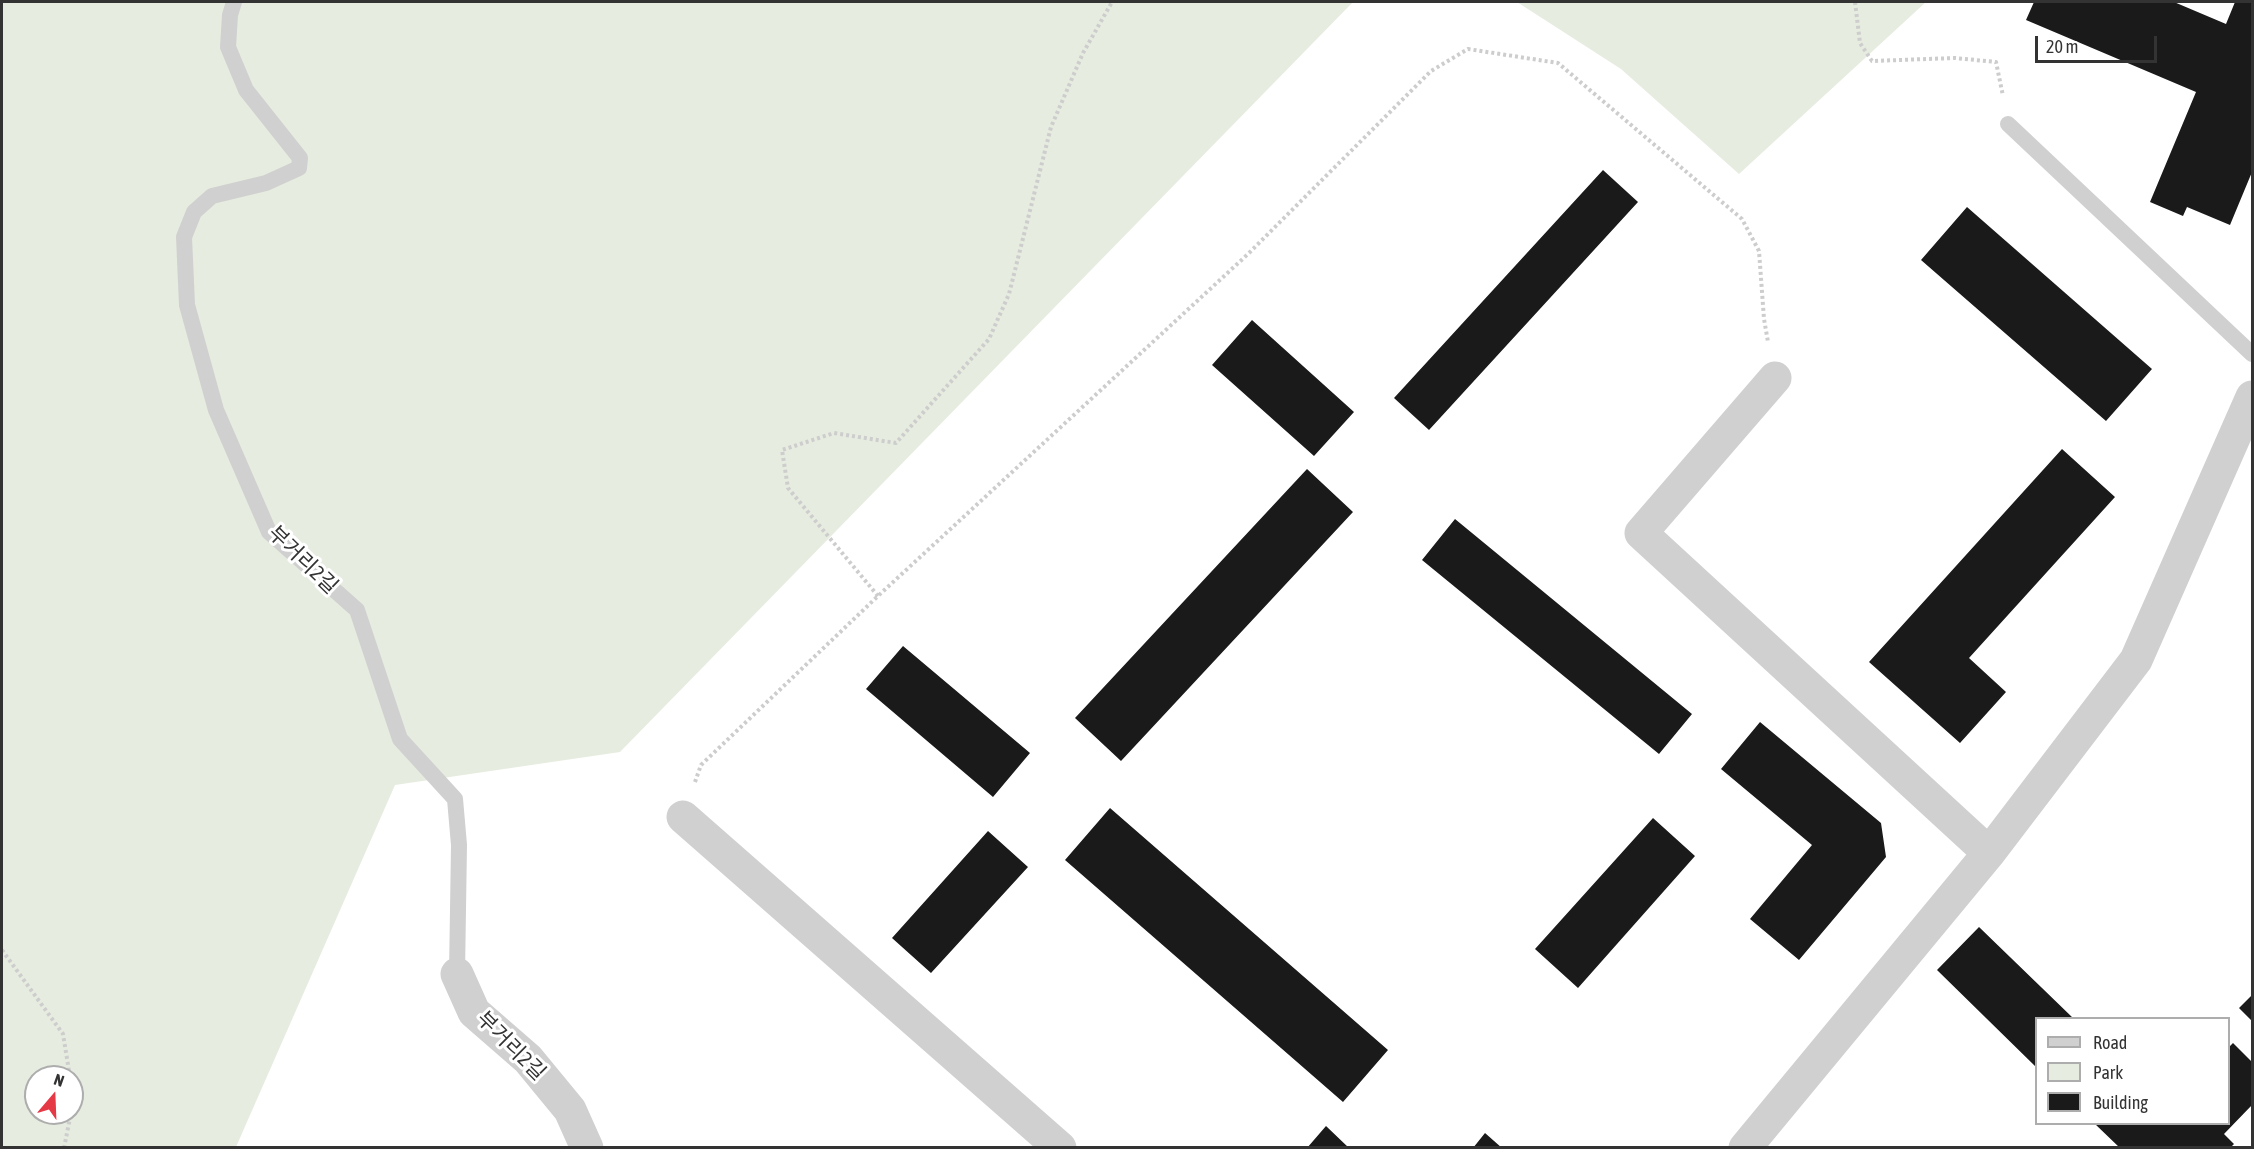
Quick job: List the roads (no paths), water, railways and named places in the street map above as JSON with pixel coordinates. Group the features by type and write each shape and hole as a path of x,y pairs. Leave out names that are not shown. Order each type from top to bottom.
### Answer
{"street":[{"path":"1775,378 1641,533 1989,853"},
{"path":"1745,1148 1989,853 2136,660 2253,397"},
{"path":"683,817 1060,1148"},
{"name":"부거리2길","path":"457,974 474,1012 528,1059 570,1110 587,1148"}],"lane":[{"name":"부거리2길","path":"234,2 230,15 228,47 246,90 300,158 299,168 266,183 212,196 194,212 184,237 187,305 216,410 268,532 357,610 400,739 455,799 459,845 457,974"},
{"path":"2008,124 2253,354"}]}
